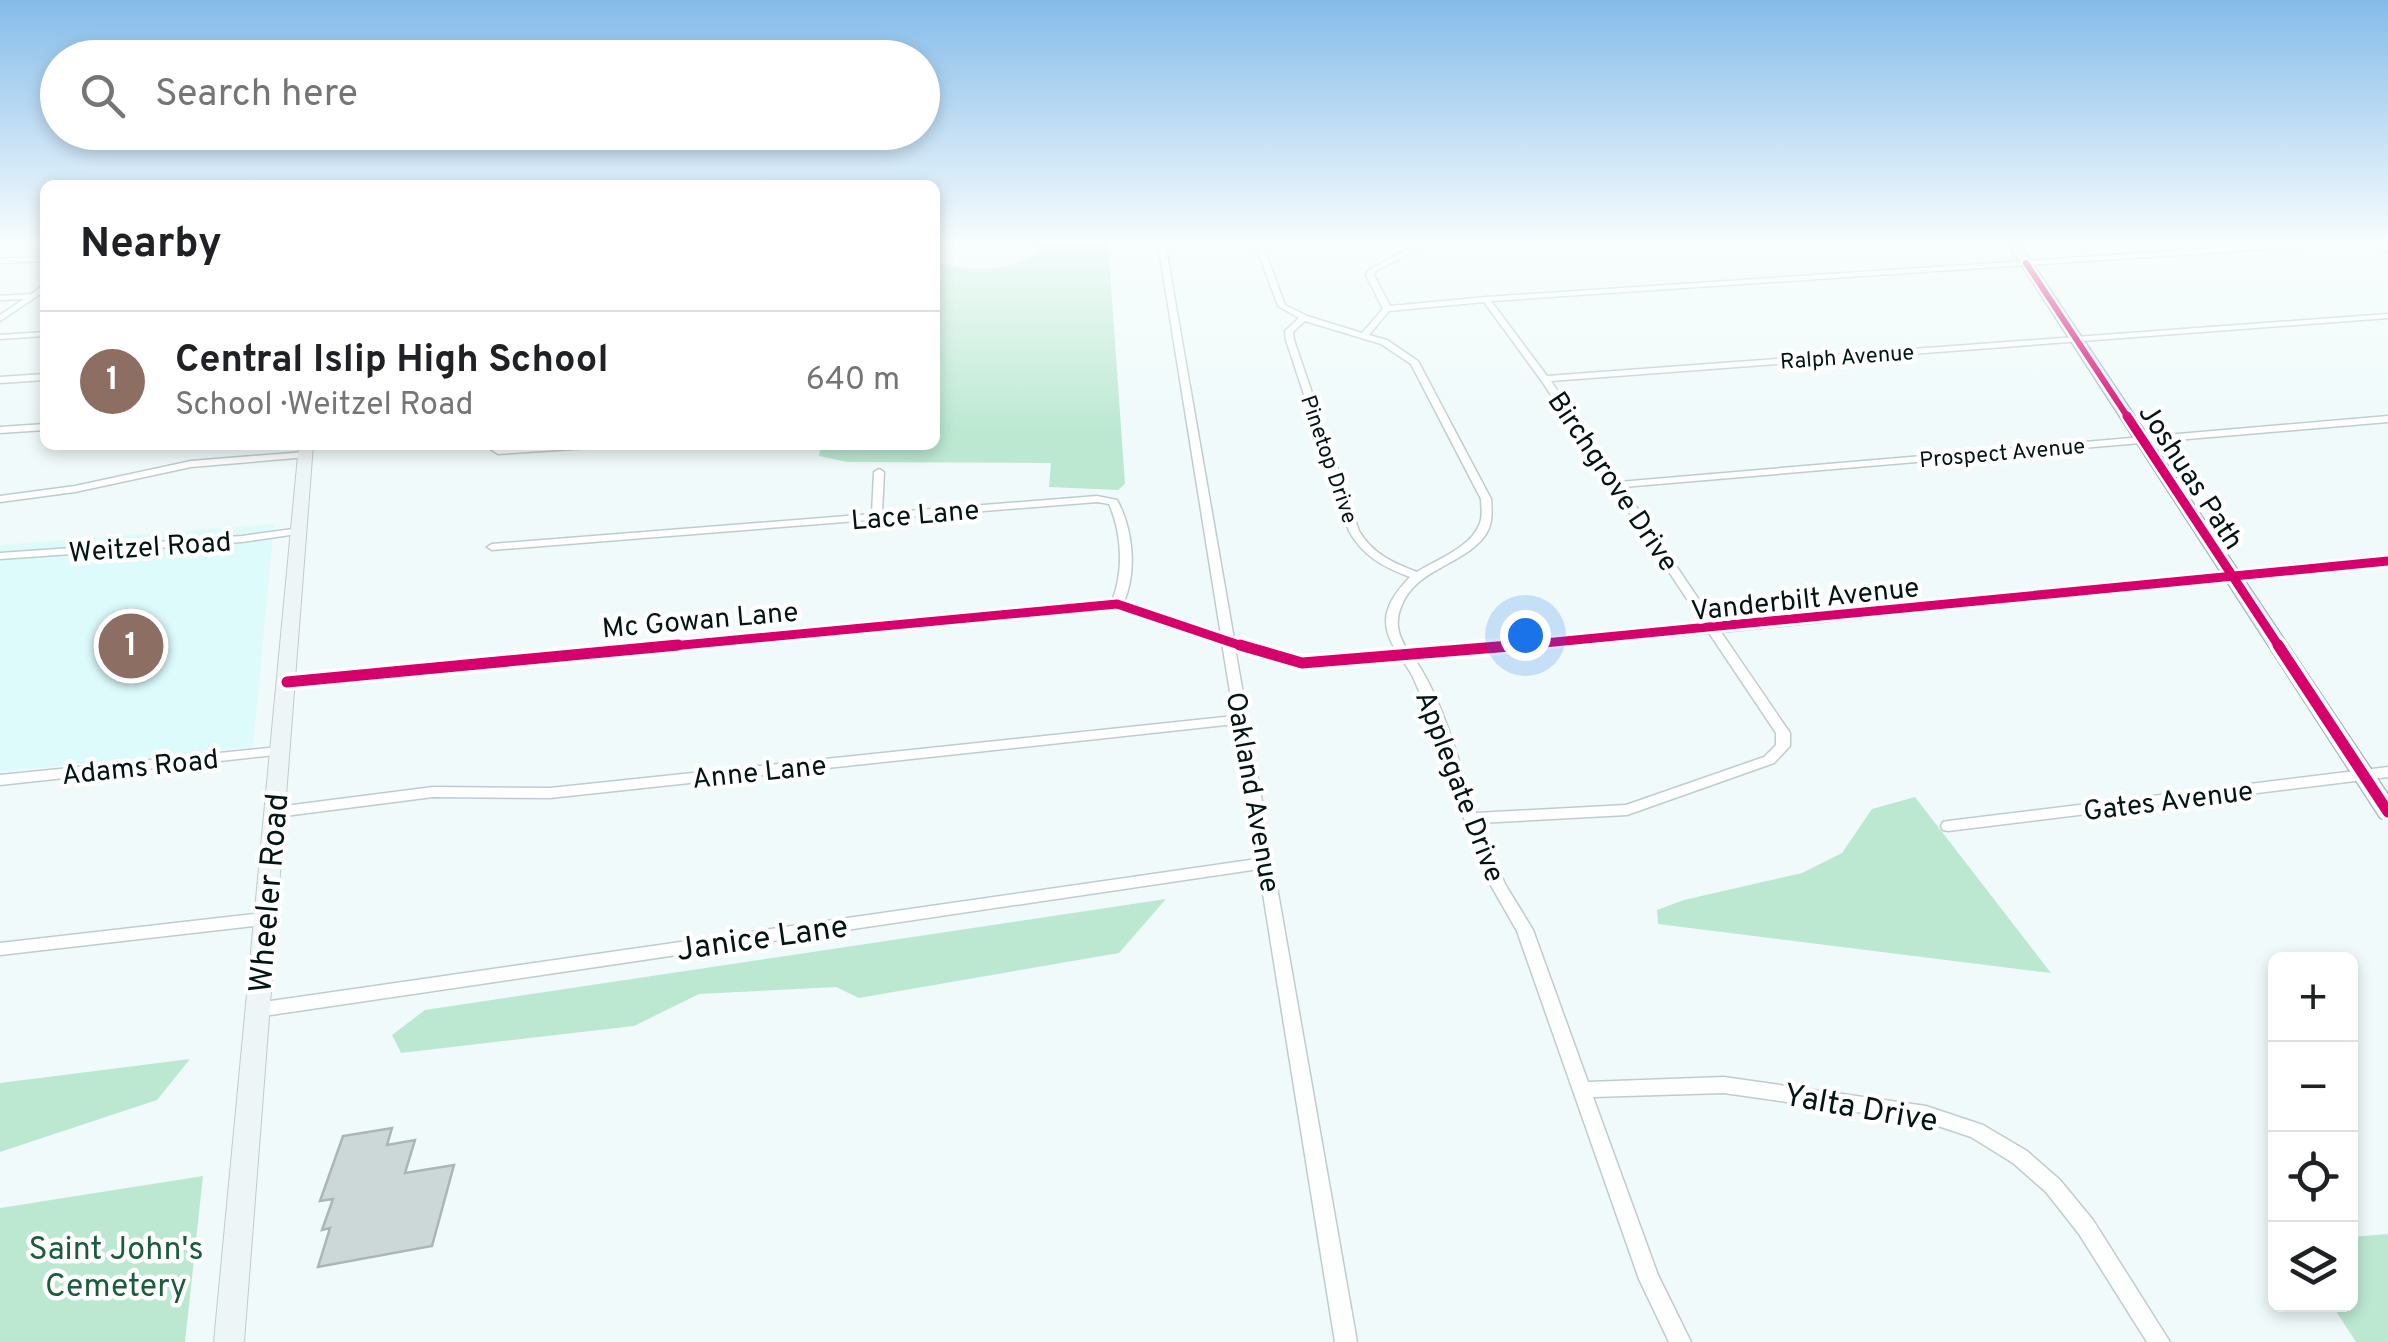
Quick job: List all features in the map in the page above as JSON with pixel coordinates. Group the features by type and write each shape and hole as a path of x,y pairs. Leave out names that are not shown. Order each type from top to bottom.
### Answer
{"main road":[{"name":"Joshuas Path","path":"2054,306 2388,812"},
{"name":"Wheeler Road","path":"229,1342 306,450"}],"street":[{"name":"Oakland Avenue","path":"1172,306 1346,1342"},
{"path":"1282,306 1304,318"},
{"path":"1365,335 1387,309 1420,306"},
{"name":"Birchgrove Drive","path":"1471,818 1626,810 1769,760 1783,746 1783,733 1716,629 1491,306"},
{"name":"Ralph Avenue","path":"1544,379 2388,316"},
{"name":"Applegate Drive","path":"1304,318 1365,335 1403,351 1415,362 1489,513 1479,537 1416,576 1399,594 1390,626 1394,642 1416,671 1432,708 1494,879 1525,930 1649,1279 1680,1342"},
{"name":"Pinetop Drive","path":"1304,318 1289,330 1290,340 1354,531 1375,558 1416,576"},
{"path":"0,337 40,334"},
{"path":"0,380 40,378"},
{"name":"Prospect Avenue","path":"1616,485 2388,419"},
{"path":"0,430 40,427"},
{"path":"0,499 75,489 191,464 306,450"},
{"path":"878,516 879,472"},
{"name":"Lace Lane","path":"492,546 1097,499 1113,502 1122,515 1125,590 1117,604"},
{"name":"Weitzel Road","path":"0,556 242,539 300,530"},
{"name":"Vanderbilt Avenue","path":"1229,642 1302,662 1404,656 1716,629 2388,561"},
{"path":"1117,604 1229,642"},
{"name":"Mc Gowan Lane","path":"287,682 1117,604"},
{"name":"Anne Lane","path":"277,812 433,792 550,793 1242,719"},
{"name":"Adams Road","path":"0,780 279,752"},
{"name":"Gates Avenue","path":"1948,826 2388,772"},
{"name":"Janice Lane","path":"257,1010 1266,864"},
{"path":"0,949 263,919"},
{"name":"Yalta Drive","path":"1581,1090 1724,1085 1926,1114 1976,1130 2020,1157 2052,1186 2086,1227 2159,1342"}],"shaded area":[{"path":"274,524 253,747 0,772 0,545"}],"green space":[{"path":"940,306 1112,306 1125,484 1118,490 1049,487 1051,463 847,462 819,456 820,450 940,450"},
{"path":"1915,797 2051,973 1658,924 1657,910 1684,900 1802,873 1842,853 1872,809"},
{"path":"1166,899 1119,953 859,998 836,987 699,994 634,1026 401,1053 392,1035 425,1010"},
{"path":"190,1059 157,1100 0,1152 0,1083"},
{"name":"Saint John's Cemetery","path":"203,1176 185,1342 0,1342 0,1208"},
{"path":"2388,1234 2388,1342 2356,1342 2337,1312 2358,1312 2358,1236"}],"building":[{"path":"392,1128 387,1145 415,1140 405,1173 454,1165 432,1246 318,1267 330,1228 322,1230 333,1199 320,1201 343,1136"}],"cycle path":[{"path":"2054,306 2388,812"},
{"path":"287,682 1117,604 1272,656 1302,663 1341,661 1790,622 2388,561"}],"place":[{"name":"Central Islip High School","path":"131,646"}]}
